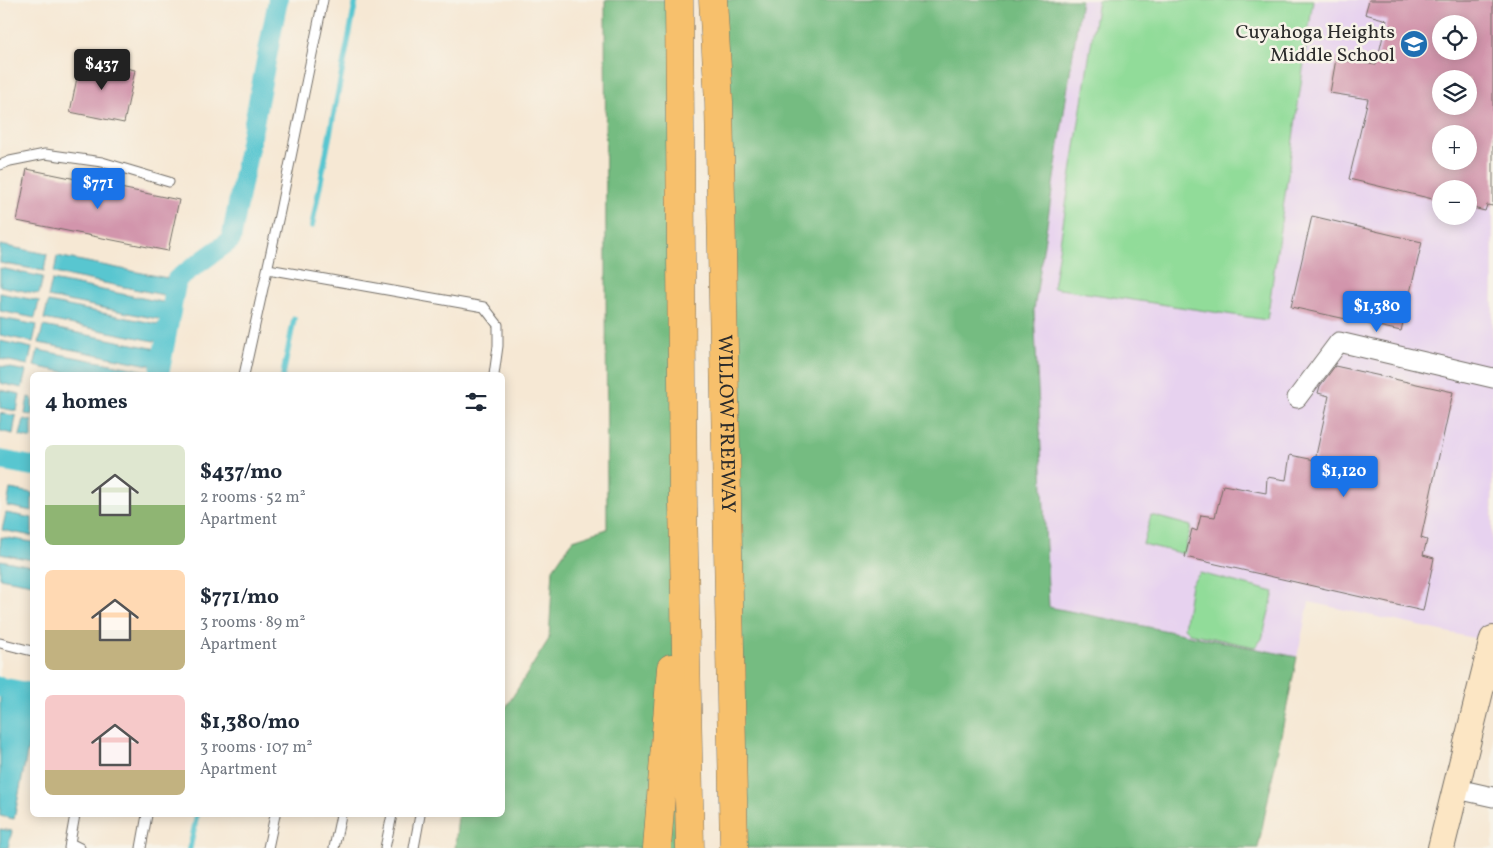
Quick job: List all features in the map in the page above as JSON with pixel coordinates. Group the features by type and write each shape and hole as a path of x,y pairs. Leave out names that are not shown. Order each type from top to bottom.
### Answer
{"highway":[{"name":"WILLOW FREEWAY","path":"679,0 683,504 690,848"},
{"name":"WILLOW FREEWAY","path":"712,0 719,102 734,848"},
{"path":"657,848 683,504"}],"main road":[{"path":"1442,848 1493,638"}],"street":[{"path":"1297,398 1340,342 1493,378"},
{"path":"1457,789 1493,797"}],"lane":[{"path":"245,372 268,269 323,0"},
{"path":"0,165 10,161 45,154 102,162 169,182"},
{"path":"268,269 484,307 498,325 498,346 494,372"},
{"path":"0,643 30,650"},
{"path":"75,817 69,846 80,848"},
{"path":"141,848 147,817"},
{"path":"268,848 275,817"},
{"path":"334,848 341,817"},
{"path":"385,848 392,817"},
{"path":"414,848 420,817"}],"shaded area":[{"path":"1081,0 1493,0 1492,642 1309,602 1297,657 1049,607 1034,310"}],"green space":[{"path":"605,0 679,0 690,848 455,848 458,817 505,817 505,709 549,639 553,569 573,540 607,529"},
{"path":"713,0 1081,0 1034,310 1049,607 1297,657 1258,848 734,848"},
{"path":"1098,0 1313,0 1267,320 1053,288"},
{"path":"1151,515 1191,526 1184,554 1143,544"},
{"path":"1200,573 1274,592 1262,639 1255,647 1189,633 1184,628 1191,584"}],"water":[{"path":"0,245 47,254 44,271 0,263"},
{"path":"57,256 172,279 169,296 54,273"},
{"path":"0,268 43,277 39,294 0,286"},
{"path":"52,280 167,303 163,320 48,297"},
{"path":"0,293 39,301 35,318 0,311"},
{"path":"48,302 162,325 159,342 44,319"},
{"path":"0,318 37,325 33,342 0,335"},
{"path":"43,326 157,349 154,366 39,343"},
{"path":"0,341 32,348 28,365 0,359"},
{"path":"38,350 152,372 63,372 34,366"},
{"path":"0,366 26,371 22,388 0,383"},
{"path":"0,390 20,394 17,411 0,408"},
{"path":"28,397 30,398 30,415 25,414"},
{"path":"0,413 16,416 13,434 0,431"},
{"path":"24,419 30,420 30,438 20,436"},
{"path":"10,489 30,493 30,511 7,506"},
{"path":"6,513 30,518 30,536 2,530"},
{"path":"1,537 30,542 30,560 0,554"},
{"path":"0,560 30,566 30,584 0,578"},
{"path":"0,695 30,702 30,738 14,819 0,816"},
{"path":"0,829 12,831 8,848 0,848"}],"building":[{"path":"1369,0 1493,0 1493,206 1487,205 1485,211 1477,209 1477,180 1432,180 1432,199 1349,179 1368,99 1330,93 1336,59 1376,65 1387,20 1365,14"},
{"path":"81,58 135,70 124,123 70,112"},
{"path":"27,169 179,200 168,251 17,221"},
{"path":"1312,216 1422,242 1401,331 1291,307"},
{"path":"1335,366 1453,392 1421,538 1427,540 1423,555 1434,558 1423,611 1185,557 1192,529 1197,531 1201,515 1215,517 1223,485 1266,493 1267,477 1286,480 1290,455 1315,460 1329,396 1318,393 1320,386"}],"waterway":[{"path":"160,372 177,279 231,240 278,0"},
{"path":"312,226 356,0"},
{"path":"284,372 294,319"},
{"path":"0,460 30,466"},
{"path":"0,687 30,693"},
{"path":"190,848 197,817"}],"place":[{"name":"Cuyahoga Heights Middle School","path":"1414,44"}]}
